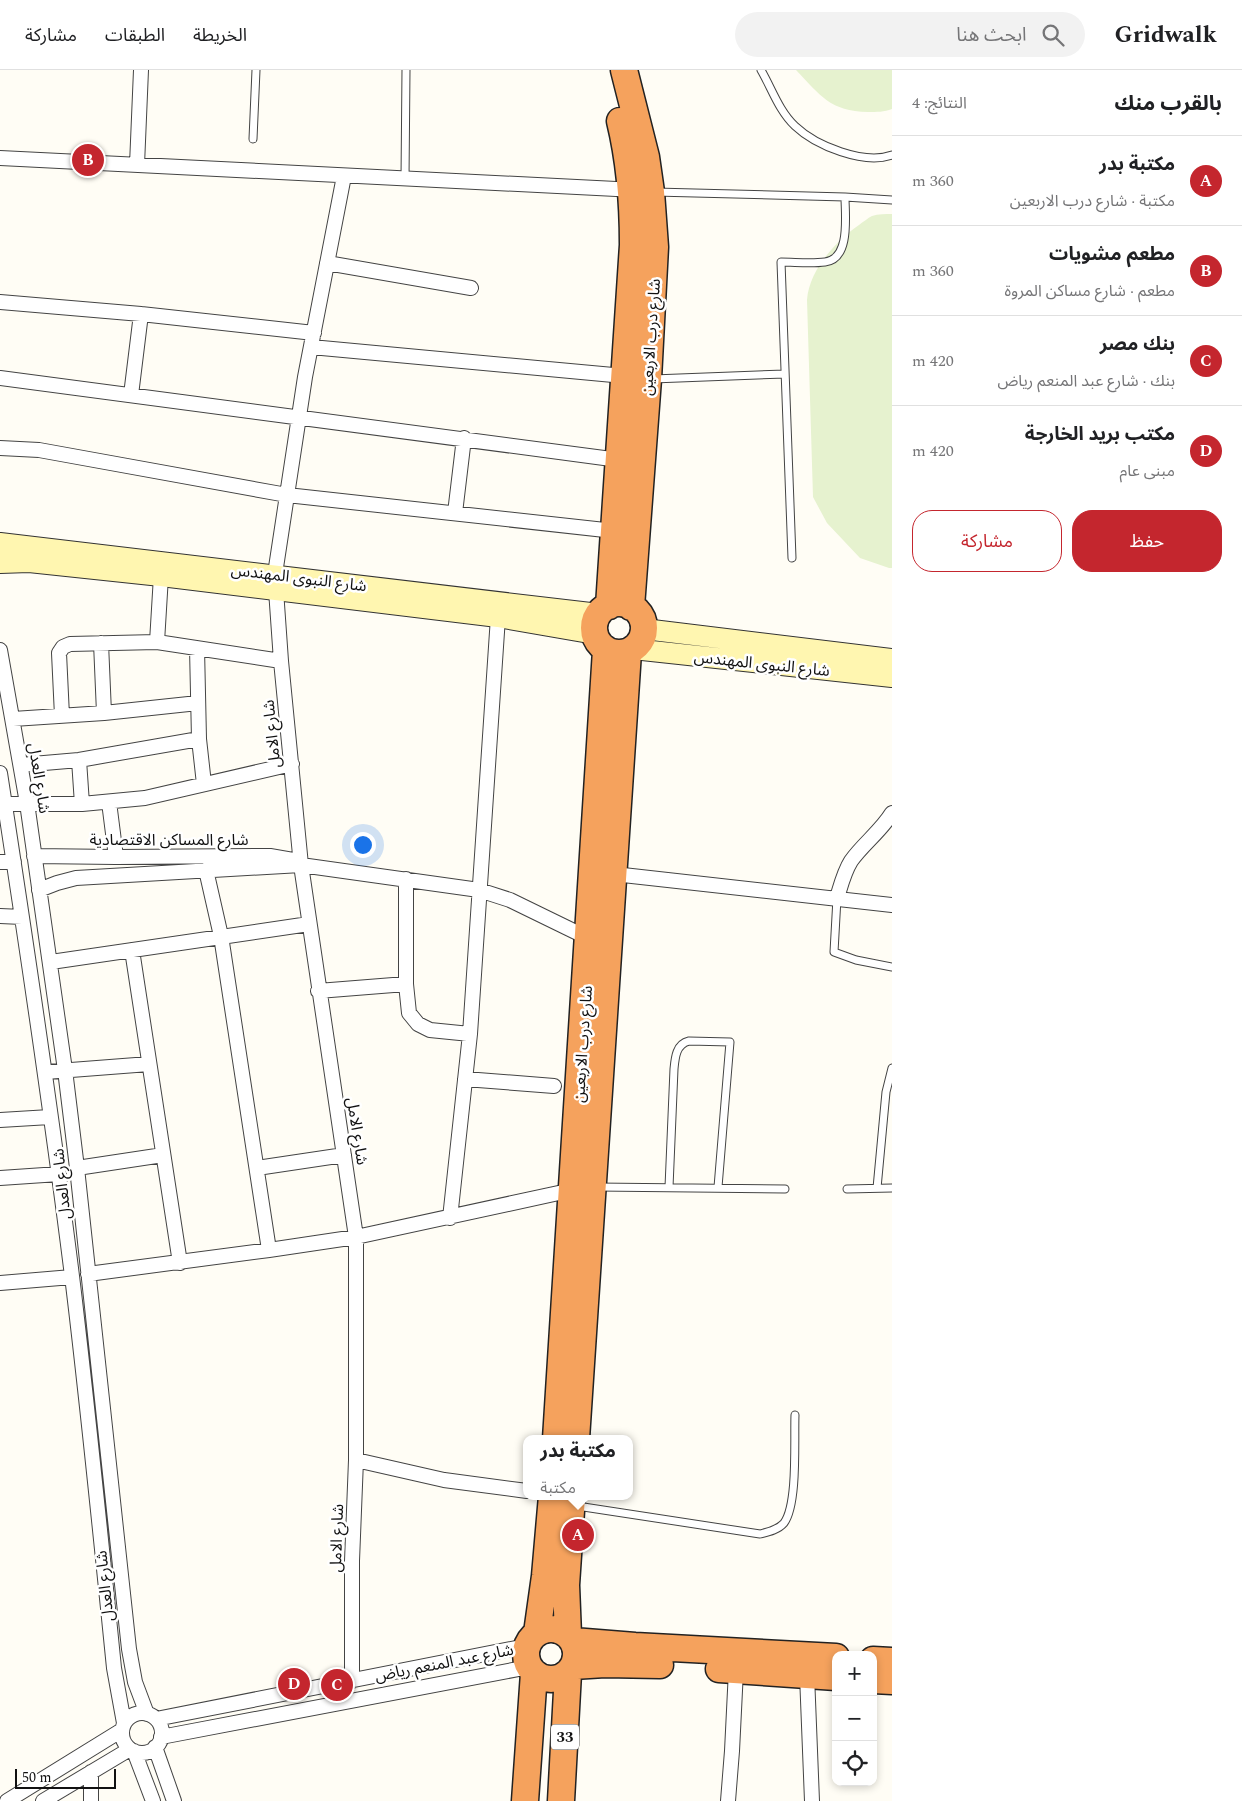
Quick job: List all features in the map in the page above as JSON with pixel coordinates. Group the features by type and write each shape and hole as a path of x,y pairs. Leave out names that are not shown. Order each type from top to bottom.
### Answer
{"highway":[{"name":"شارع درب الاربعين","path":"557,1435 568,1408 583,1189 614,874 618,630 614,531 619,460 636,377 655,247 606,70"},
{"name":"شارع درب الاربعين","path":"624,70 646,156 641,191"},
{"name":"شارع درب الاربعين","path":"583,1189 588,938 618,630 636,377"},
{"name":"شارع درب الاربعين","path":"568,1408 575,1435"},
{"path":"565,1500 548,1557 531,1655 542,1678 551,1680 560,1678 571,1654 566,1602 565,1500"},
{"path":"531,1655 547,1629 558,1630 571,1654"},
{"path":"571,1654 635,1646 832,1657"},
{"path":"571,1654 636,1664 832,1677"},
{"name":"33","path":"561,1801 571,1654"},
{"name":"33","path":"525,1801 531,1655"},
{"path":"877,1660 892,1661"},
{"path":"877,1680 892,1681"}],"street":[{"path":"137,165 141,70"},
{"path":"0,158 641,191"},
{"name":"شارع الامل","path":"344,176 299,417 286,495 276,582 281,661 301,865 356,1237 356,1460 352,1561 359,1679 369,1697"},
{"path":"327,263 471,288"},
{"path":"0,302 314,332"},
{"path":"132,395 141,314"},
{"path":"311,347 636,377"},
{"path":"0,378 619,460"},
{"path":"455,513 464,438"},
{"path":"0,448 39,450 286,495 614,531"},
{"name":"شارع النبوى المهندس","path":"0,543 618,630 892,677"},
{"name":"شارع النبوى المهندس","path":"0,564 29,562 161,576 276,582 498,617 892,659"},
{"path":"157,642 161,576"},
{"path":"450,1218 470,1034 498,617"},
{"path":"62,716 59,654 66,645 157,642 281,661"},
{"path":"100,643 104,713"},
{"path":"197,648 199,739 204,784"},
{"name":"شارع العدل","path":"0,650 28,803 65,1070 129,1649 135,1682 151,1716"},
{"path":"12,719 104,713 198,703"},
{"path":"21,765 79,760 199,739"},
{"path":"79,760 82,804"},
{"path":"5,804 82,804 146,798 292,764"},
{"name":"شارع العدل","path":"0,773 59,1174 72,1277 114,1668 123,1726"},
{"path":"109,802 116,857"},
{"path":"837,898 851,861 875,836 892,813"},
{"name":"شارع المساكن الاقتصادية","path":"34,856 270,856 293,860 301,865"},
{"path":"0,862 14,862"},
{"name":"شارع المساكن الاقتصادية","path":"39,890 76,878 301,865 479,890 510,900 588,938"},
{"path":"206,870 221,936 269,1250"},
{"path":"614,874 892,905"},
{"path":"406,879 406,984 410,1014 418,1024 430,1030 470,1034"},
{"path":"0,916 22,917"},
{"path":"50,962 309,924"},
{"path":"132,950 180,1263"},
{"path":"318,990 406,984"},
{"path":"45,1072 149,1064"},
{"path":"465,1079 554,1086"},
{"path":"0,1120 50,1117"},
{"path":"77,1168 163,1155"},
{"path":"257,1168 344,1155"},
{"path":"0,1178 59,1174"},
{"path":"88,1274 180,1263 356,1237 583,1189"},
{"path":"0,1283 72,1277"},
{"path":"356,1460 444,1480 523,1490"},
{"name":"شارع عبد المنعم رياض","path":"151,1716 359,1679 531,1655"},
{"name":"شارع عبد المنعم رياض","path":"158,1742 369,1697 531,1655"},
{"path":"728,1801 736,1670"},
{"path":"807,1675 812,1801"},
{"path":"328,1686 332,1704"},
{"path":"7,1801 123,1726 134,1715 151,1716 161,1728 158,1742 174,1801"},
{"path":"123,1726 125,1744 132,1750 153,1801"},
{"path":"43,1801 132,1750 145,1752 158,1742"},
{"path":"91,1772 91,1801"}],"lane":[{"path":"253,139 256,70"},
{"path":"405,179 406,70"},
{"path":"761,70 777,102 795,126 822,144 858,157 886,157 892,155"},
{"path":"641,191 892,200"},
{"path":"792,558 781,262 826,262 838,254 844,243 846,229 845,197"},
{"path":"636,377 785,374"},
{"path":"837,898 834,952 856,960 892,967"},
{"path":"669,1188 676,1054 679,1047 684,1042 689,1041 730,1042 718,1187"},
{"path":"877,1188 886,1092 892,1068"},
{"path":"583,1189 718,1187 785,1189"},
{"path":"847,1189 892,1188"},
{"path":"571,1500 760,1534 776,1529 784,1523 794,1490 795,1415"}],"green space":[{"path":"796,70 892,70 892,109 868,112 844,109 827,100"},
{"path":"892,214 892,568 889,568 860,558 827,523 813,497 807,300 809,289 818,267 841,239 872,216"}],"place":[{"name":"مطعم مشويات","path":"88,160"},
{"name":"مكتبة بدر","path":"578,1535"},
{"name":"مكتب بريد الخارجة","path":"294,1684"},
{"name":"بنك مصر","path":"337,1685"}]}
